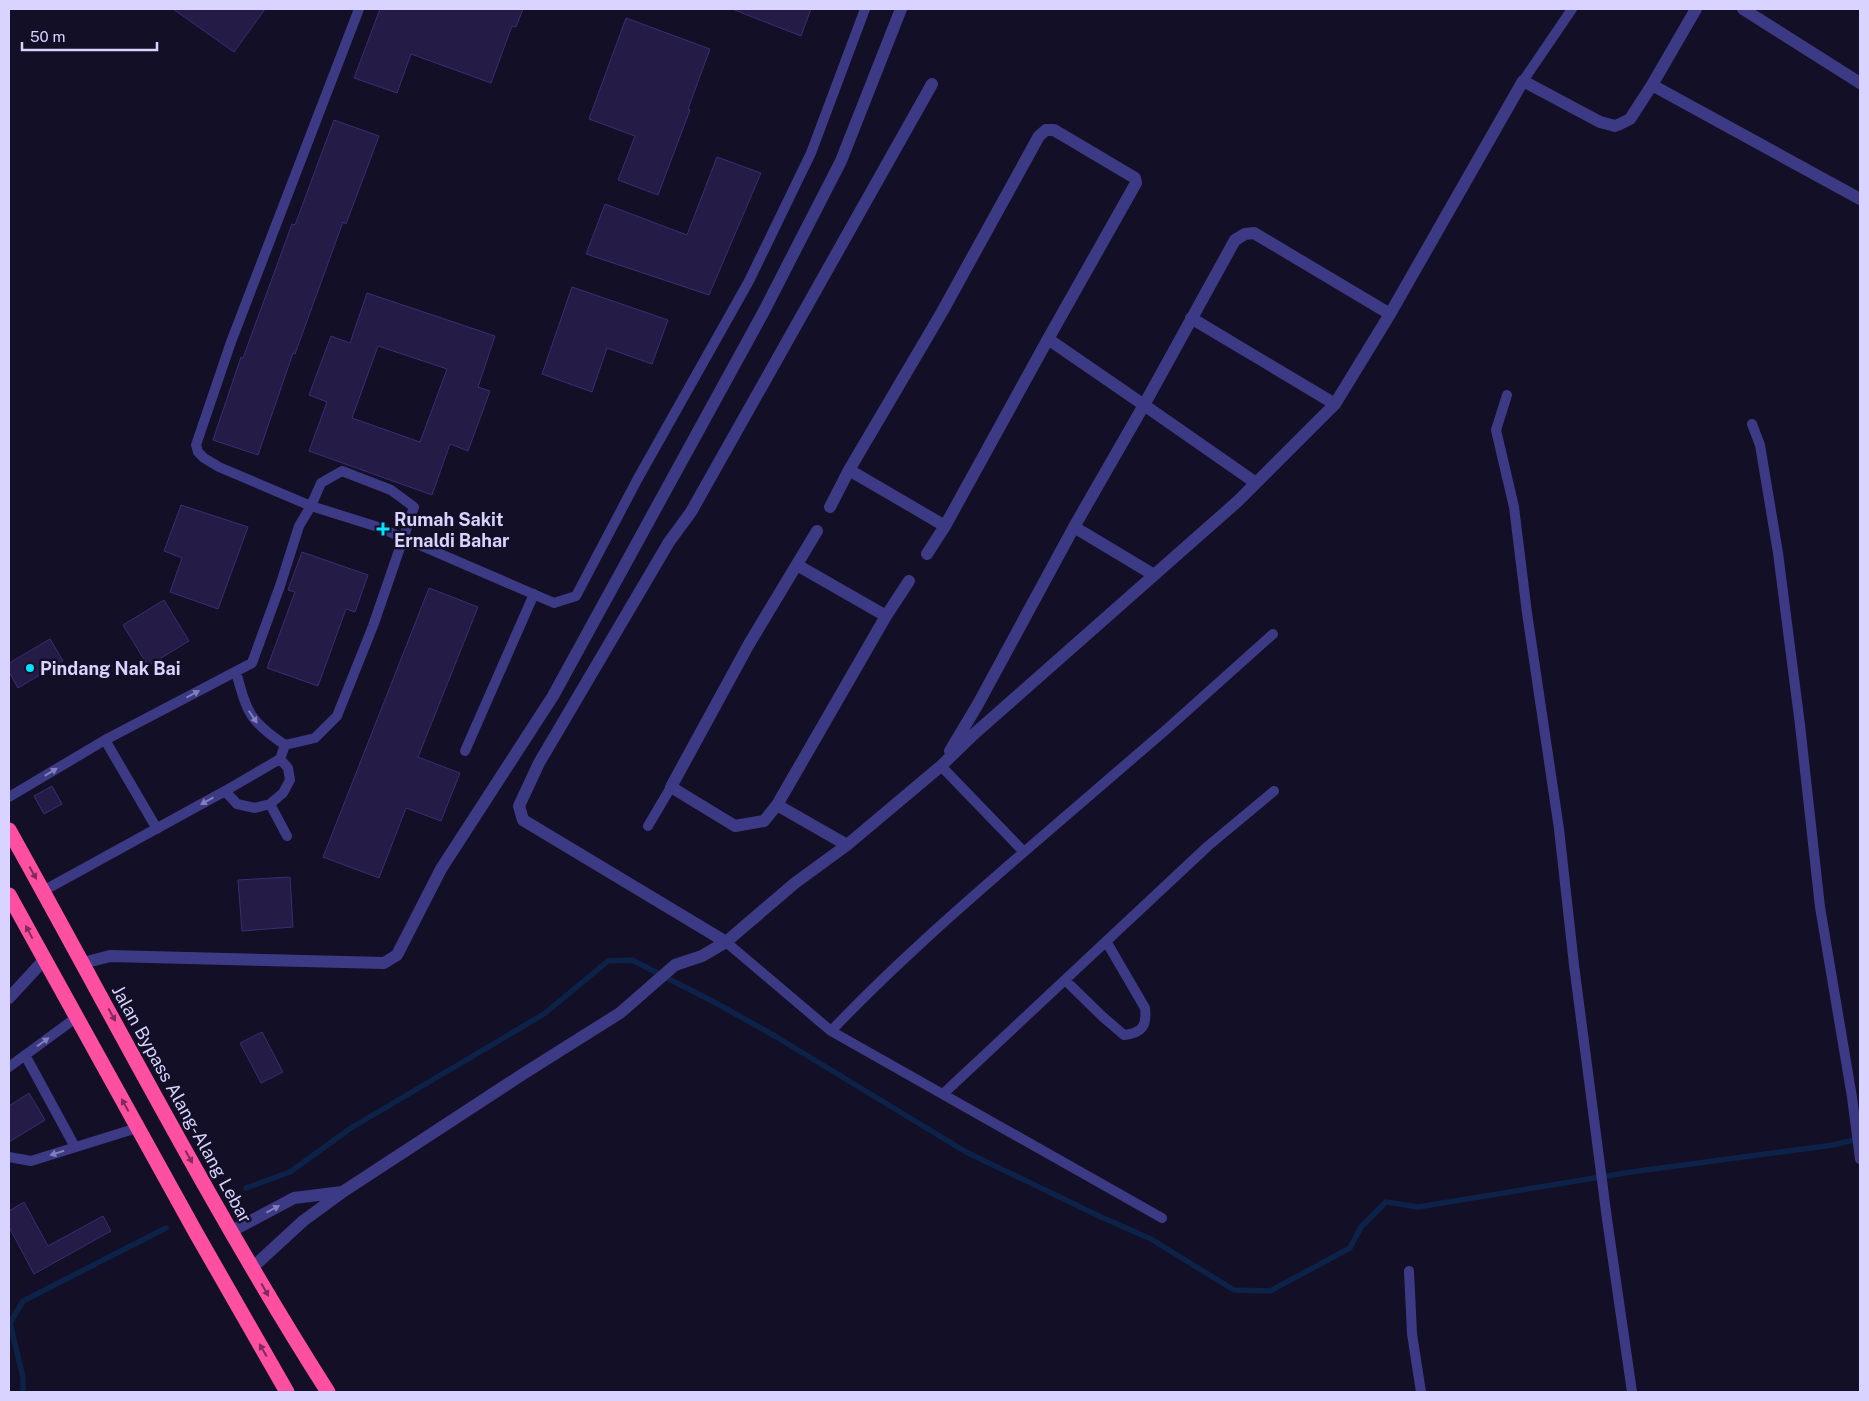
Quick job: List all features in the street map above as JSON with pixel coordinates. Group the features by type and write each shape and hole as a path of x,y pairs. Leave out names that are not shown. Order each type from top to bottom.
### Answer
{"highway":[{"name":"Jalan Bypass Alang-Alang Lebar","path":"9,830 230,1232 280,1318 328,1392"},
{"path":"9,895 137,1128 287,1392"}],"street":[{"path":"83,963 110,956 384,962 397,955 441,868 553,696 763,313 841,161 901,9"},
{"path":"252,1268 303,1221 344,1191 620,1013 675,965 702,956 726,942 795,883 847,845 940,766 1256,484 1335,404 1390,314 1523,81 1600,122 1615,126 1630,119 1652,86 1696,9"},
{"path":"1743,9 1860,82"},
{"path":"726,942 523,820 519,806 538,763 669,542 691,512 932,84"},
{"path":"1652,86 1860,200"},
{"path":"830,507 849,470 942,312 1039,136 1046,130 1054,130 1135,178 1136,183 945,526 927,554"},
{"path":"940,766 978,704 1074,527 1235,240 1245,234 1254,233 1390,314"},
{"path":"1191,318 1335,404"},
{"path":"1048,339 1256,484"},
{"path":"849,470 945,526"},
{"path":"1074,527 1154,575"},
{"path":"817,531 749,644 671,787 735,826 764,821 777,805 886,616 909,580"},
{"path":"797,565 886,616"},
{"path":"777,805 847,845"},
{"path":"9,998 44,960"},
{"path":"230,1232 294,1198 344,1191"}],"lane":[{"path":"360,9 231,342 196,445 198,452 219,467 311,506 378,526 554,603 576,596 636,480 750,281 811,153 865,9"},
{"path":"1523,81 1572,9"},
{"path":"1507,395 1496,430 1514,507 1527,613 1559,828 1574,965 1632,1392"},
{"path":"1752,424 1760,445 1778,553 1800,725 1820,907 1860,1158"},
{"path":"9,797 105,740 252,663 299,526 321,484 342,471 391,490 414,507 373,626 337,716 315,738 285,745 268,734 252,719 236,672"},
{"path":"466,751 534,594"},
{"path":"831,1031 867,993 933,930 1168,728 1273,634"},
{"path":"105,740 157,829"},
{"path":"43,891 225,792 280,759 285,745"},
{"path":"225,792 237,804 255,808 270,804 283,793 290,780 288,768 280,759"},
{"path":"940,766 1024,852"},
{"path":"648,826 671,787"},
{"path":"943,1094 1208,846 1274,791"},
{"path":"270,804 287,836"},
{"path":"1065,980 1124,1035 1135,1034 1143,1026 1146,1019 1145,1008 1106,941"},
{"path":"726,942 831,1031 1162,1218"},
{"path":"9,1067 77,1017"},
{"path":"25,1055 75,1147"},
{"path":"9,1157 31,1161 137,1128"},
{"path":"1409,1271 1412,1334 1421,1392"}],"building":[{"path":"173,9 265,9 234,52"},
{"path":"380,9 523,9 516,27 512,26 491,83 411,54 397,93 354,78"},
{"path":"732,9 811,9 801,36"},
{"path":"626,18 710,49 688,109 690,110 658,195 618,180 635,136 589,119"},
{"path":"334,120 379,136 346,224 343,222 295,354 293,353 258,455 213,440 241,357 243,358 292,224 295,225"},
{"path":"717,157 761,173 709,295 586,254 605,204 687,235"},
{"path":"572,287 668,320 652,364 607,348 592,392 542,374"},
{"path":"367,293 495,336 478,387 490,391 468,451 450,444 432,495 309,451 327,402 309,395 331,336 350,343","holes":["378,346 447,369 420,442 352,418"]},
{"path":"181,505 248,527 218,609 170,592 182,558 164,551"},
{"path":"302,552 368,575 355,612 346,609 318,686 267,668 295,592 288,590"},
{"path":"429,588 478,607 418,757 460,773 441,821 406,808 379,878 323,857"},
{"path":"164,600 189,641 148,666 123,625"},
{"name":"Pindang Nak Bai","path":"50,639 63,661 18,688 9,672 9,663"},
{"path":"52,786 62,804 44,814 34,796"},
{"path":"290,877 293,927 242,931 238,880"},
{"path":"262,1032 283,1072 261,1083 240,1043"},
{"path":"29,1093 45,1120 9,1142 9,1106"},
{"path":"24,1202 48,1246 103,1216 111,1231 34,1274 9,1227 9,1211"}],"waterway":[{"path":"246,1188 290,1172 351,1128 544,1014 608,961 632,960 775,1036 966,1152 1151,1239 1234,1290 1270,1291 1350,1248 1361,1227 1386,1202 1418,1207 1631,1172 1833,1145 1858,1139"},
{"path":"23,1392 23,1378 10,1323 23,1301 166,1228"}],"place":[{"name":"Rumah Sakit Ernaldi Bahar","path":"383,529"},
{"name":"Pindang Nak Bai","path":"30,668"}]}
